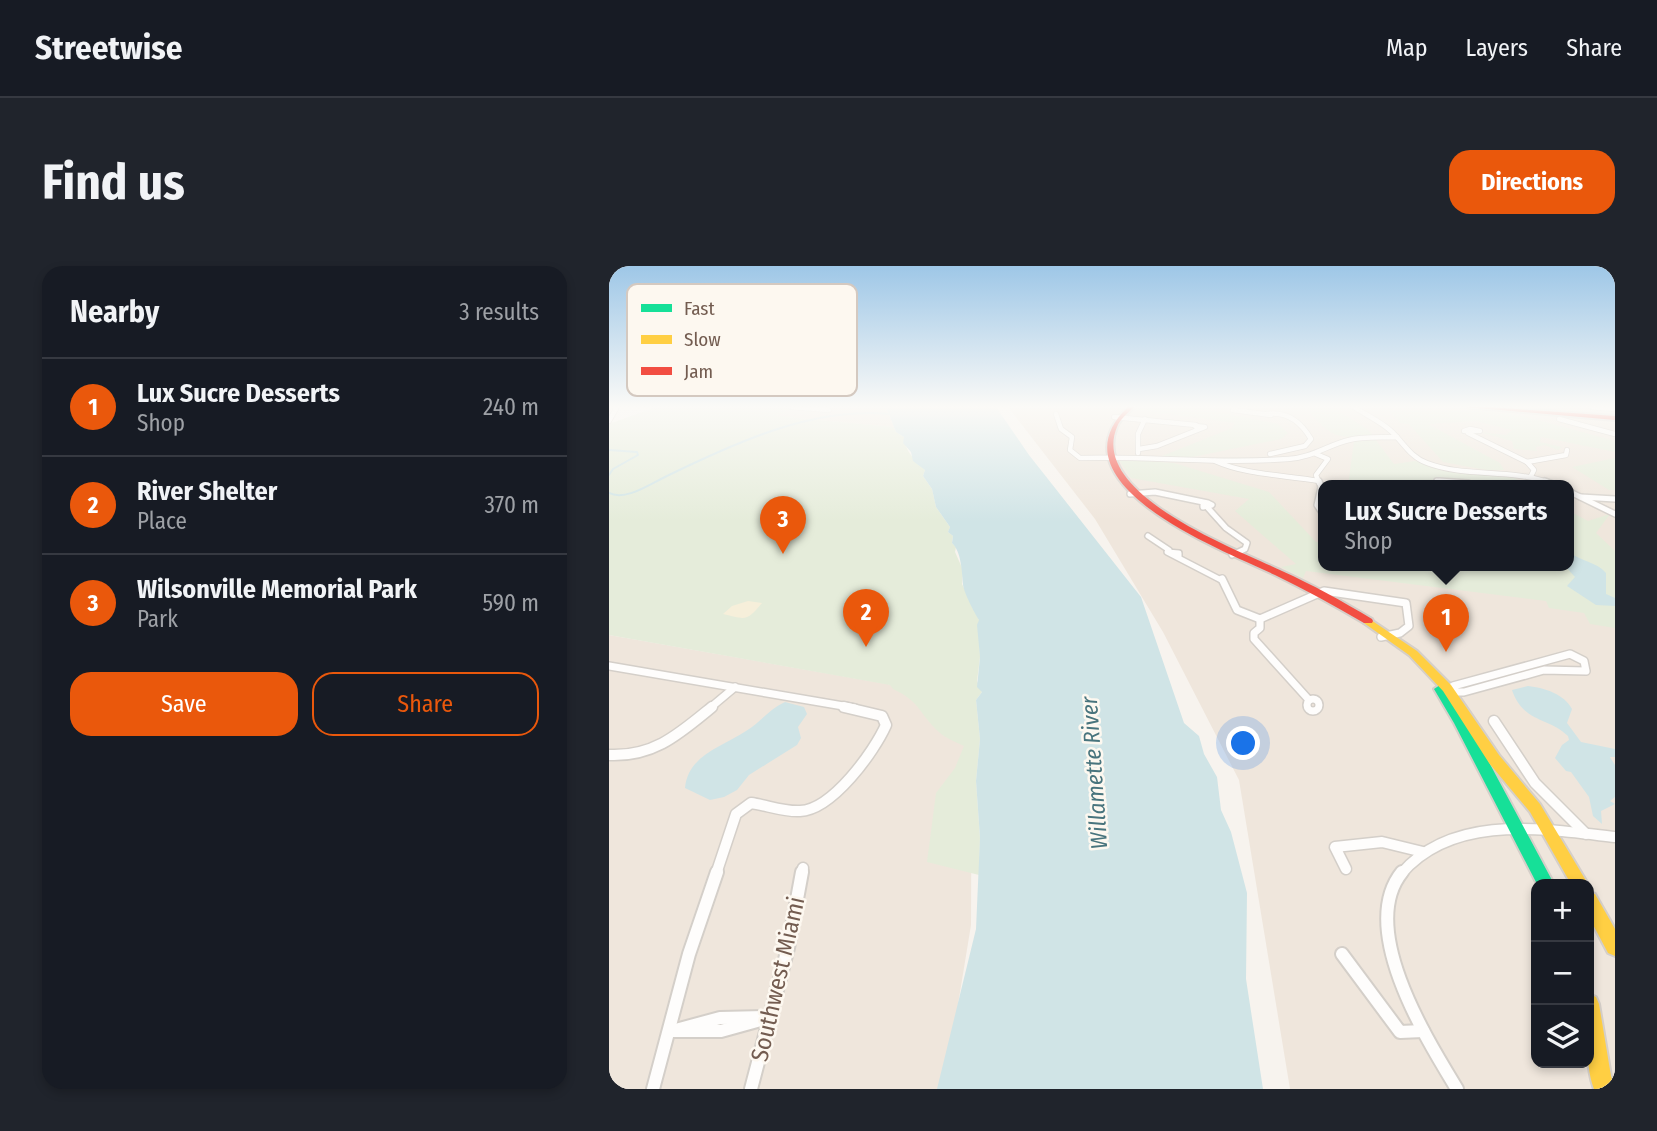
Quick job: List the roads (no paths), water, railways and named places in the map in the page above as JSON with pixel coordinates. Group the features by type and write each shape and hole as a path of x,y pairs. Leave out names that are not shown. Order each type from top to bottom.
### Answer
{"street":[{"path":"1069,445 1080,458 1215,461 1291,459 1316,454 1336,445"},
{"path":"1109,445 1107,457 1133,494 1184,529 1315,595 1423,662 1448,691 1490,754 1528,799 1577,879"},
{"path":"1134,458 1139,445"},
{"path":"1139,449 1157,445"},
{"path":"1270,454 1305,445"},
{"path":"1404,445 1418,460 1440,468 1531,476 1542,480"},
{"path":"1493,445 1527,462 1534,470 1531,476"},
{"path":"1215,461 1237,471 1318,478 1328,459 1300,448"},
{"path":"1527,462 1566,455 1567,450"},
{"path":"1464,472 1467,480"},
{"path":"1133,494 1161,493 1205,505 1226,528 1245,540 1246,547 1234,554"},
{"path":"1574,495 1615,514"},
{"path":"1578,497 1615,499"},
{"path":"1148,536 1169,550 1179,553 1179,557 1221,578 1229,589 1231,602 1237,610 1260,620 1330,590 1406,603 1409,626 1400,633 1385,636"},
{"path":"1260,620 1260,628 1254,633 1254,639 1310,700"},
{"path":"1564,655 1579,657 1587,668 1579,672 1544,670 1448,691 1564,655"},
{"path":"609,667 870,711 882,716 886,725 880,738 828,802 817,808 800,811 748,803 736,814 690,949 678,989 672,1031 653,1089"},
{"path":"609,755 631,756 645,751 702,716 735,687"},
{"path":"1448,691 1543,879"},
{"path":"1494,721 1535,783 1586,834"},
{"path":"1457,1089 1423,1031 1400,978 1388,914 1391,891 1398,878 1423,852 1454,837 1493,831 1519,831 1615,837"},
{"path":"1346,869 1335,848 1382,842 1423,852"},
{"name":"Southwest Miami","path":"751,1089 788,948 803,869"},
{"path":"1594,909 1615,947"},
{"path":"1342,954 1400,1032 1408,1034 1423,1031"},
{"path":"1589,1005 1600,1076 1605,1089"},
{"path":"672,1031 688,1034 727,1029 770,1017"}],"water":[{"name":"Willamette River","path":"905,445 1022,445 1141,597 1184,723 1199,736 1204,754 1217,777 1221,810 1231,832 1247,893 1246,979 1263,1089 937,1089 976,929 980,838 976,781 980,739 976,700 982,692 977,687 980,657 977,625 979,620 964,587 959,556 952,543 953,536 948,532 950,527 936,507 932,489 923,476 925,470 913,461 911,452"},
{"path":"1574,555 1598,566 1606,573 1606,594 1615,598 1615,606 1596,605 1567,586 1575,577 1570,571 1574,571"},
{"path":"1528,686 1553,693 1569,704 1572,709 1567,723 1581,742 1615,749 1615,757 1610,757 1615,765 1615,797 1610,801 1615,804 1601,811 1602,824 1593,816 1589,797 1571,772 1566,771 1555,758 1562,745 1569,740 1568,736 1530,714 1517,701 1512,690"},
{"path":"785,702 804,707 807,714 798,727 801,738 797,745 749,775 737,790 724,797 710,800 685,788 692,767 699,760"}],"waterway":[{"path":"609,493 623,495 639,490 734,445"},
{"path":"609,450 637,452 638,455 613,469 609,475"}],"place":[{"name":"Wilsonville Memorial Park","path":"783,554"},
{"name":"River Shelter","path":"866,647"},
{"name":"Lux Sucre Desserts","path":"1446,652"}]}
